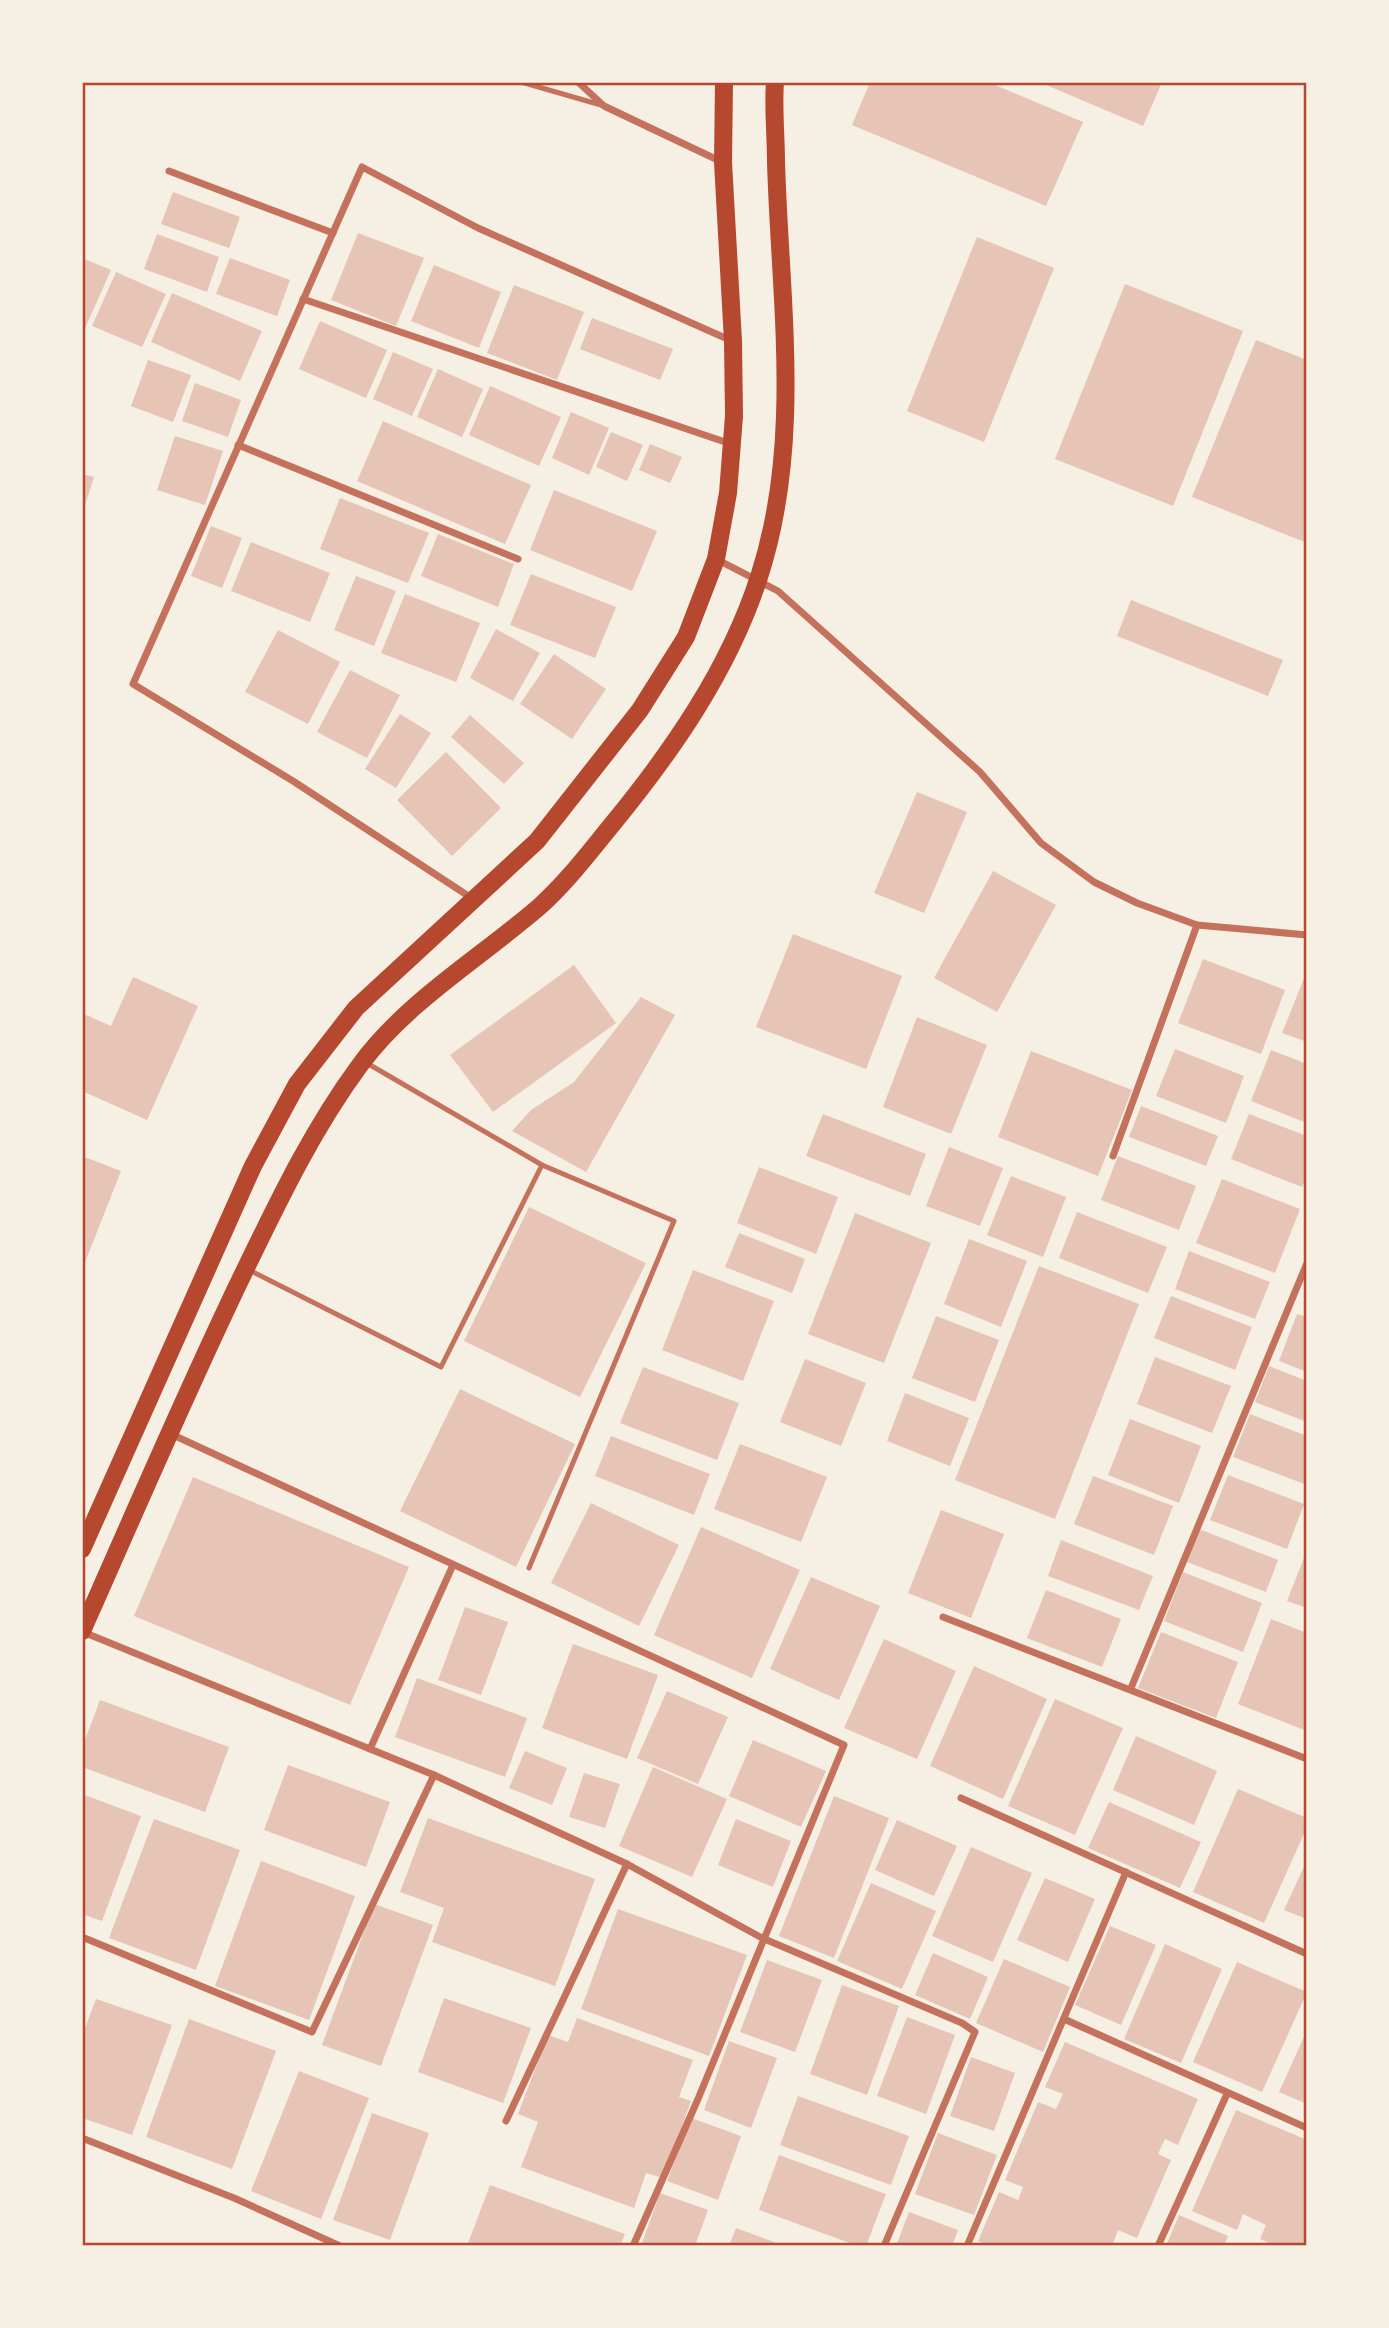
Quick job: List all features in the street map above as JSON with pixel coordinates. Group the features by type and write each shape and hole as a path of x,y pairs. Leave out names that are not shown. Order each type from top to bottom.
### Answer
{"main road":[{"path":"82,1549 253,1166 296,1084 356,1008 537,841 640,710 686,637 716,559 728,493 732,444 733,341 723,162 724,82"},
{"path":"82,1631 246,1268 320,1123 363,1061 408,1014 543,903 606,834 655,772 708,690 759,578 777,508 785,436 786,373 775,82"}],"street":[{"path":"578,82 604,106 723,162"},
{"path":"474,899 293,781 133,684 362,167 478,228 733,341"},
{"path":"169,171 333,233"},
{"path":"303,299 732,444"},
{"path":"238,445 518,559"},
{"path":"716,559 759,578 778,591 980,772 1041,843 1094,882 1137,903 1197,925 1307,935"},
{"path":"1113,1156 1197,925"},
{"path":"1131,1688 1307,1263"},
{"path":"170,1434 844,1745 762,1938 698,2099 633,2246"},
{"path":"370,1749 453,1565"},
{"path":"943,1617 1131,1688 1307,1759"},
{"path":"82,1631 435,1776 627,1864 762,1938 962,2023 975,2032 884,2246"},
{"path":"82,1937 313,2032 435,1776"},
{"path":"961,1798 1307,1954"},
{"path":"506,2121 627,1864"},
{"path":"967,2246 1126,1872"},
{"path":"1065,2019 1307,2129"},
{"path":"1158,2246 1227,2094"},
{"path":"82,2138 234,2198 340,2246"}],"lane":[{"path":"521,82 604,106"},
{"path":"363,1061 542,1165 674,1221 529,1568"},
{"path":"246,1268 441,1367 542,1165"}],"building":[{"path":"870,82 988,82 1083,122 1046,206 852,125"},
{"path":"1039,82 1162,82 1143,126"},
{"path":"173,192 240,217 229,248 161,224"},
{"path":"358,233 424,258 396,326 331,300"},
{"path":"157,234 219,257 207,292 144,269"},
{"path":"977,237 1054,268 984,442 907,411"},
{"path":"82,258 111,270 82,335"},
{"path":"230,258 290,280 277,316 216,294"},
{"path":"434,265 501,292 479,348 411,321"},
{"path":"116,272 166,294 142,347 92,326"},
{"path":"1125,284 1243,331 1173,506 1055,459"},
{"path":"514,285 584,312 557,380 487,353"},
{"path":"172,293 262,331 240,381 151,342"},
{"path":"592,318 673,349 660,380 580,349"},
{"path":"320,321 387,350 366,398 299,369"},
{"path":"1256,340 1307,360 1307,543 1192,497"},
{"path":"393,352 433,369 412,416 373,399"},
{"path":"148,360 191,375 173,422 131,406"},
{"path":"438,369 483,389 462,437 417,417"},
{"path":"195,383 241,400 228,437 182,421"},
{"path":"490,386 561,417 539,466 469,435"},
{"path":"571,412 609,428 589,475 552,458"},
{"path":"383,421 531,485 505,544 357,481"},
{"path":"611,432 643,445 627,481 596,467"},
{"path":"175,436 223,451 205,505 157,490"},
{"path":"650,444 682,457 670,483 639,470"},
{"path":"82,474 94,477 83,512 82,512"},
{"path":"554,490 657,531 632,591 530,550"},
{"path":"340,498 429,533 408,583 320,549"},
{"path":"211,526 242,538 222,588 191,576"},
{"path":"438,534 514,564 498,607 421,576"},
{"path":"251,542 330,573 310,622 231,591"},
{"path":"531,574 616,607 595,658 510,625"},
{"path":"356,576 396,591 374,646 334,630"},
{"path":"405,594 480,623 456,682 381,653"},
{"path":"1131,600 1283,660 1268,696 1117,636"},
{"path":"496,629 540,653 513,701 470,678"},
{"path":"278,630 340,662 308,724 245,692"},
{"path":"554,654 606,689 572,739 520,704"},
{"path":"350,670 400,695 367,758 317,732"},
{"path":"400,714 431,733 396,788 365,769"},
{"path":"470,715 524,763 504,784 451,737"},
{"path":"446,752 501,808 452,856 397,800"},
{"path":"917,792 967,812 924,913 874,893"},
{"path":"993,871 1056,905 997,1012 934,978"},
{"path":"793,934 902,976 866,1069 756,1027"},
{"path":"1203,959 1285,990 1261,1054 1178,1023"},
{"path":"574,965 616,1023 493,1112 450,1055"},
{"path":"1307,971 1307,1042 1282,1033"},
{"path":"133,977 198,1006 147,1120 82,1091 82,1013 111,1026"},
{"path":"641,997 675,1015 586,1172 512,1131 531,1110 574,1082"},
{"path":"917,1017 987,1045 951,1134 883,1107"},
{"path":"1175,1049 1244,1076 1226,1123 1156,1096"},
{"path":"1271,1050 1307,1064 1307,1123 1251,1101"},
{"path":"1031,1051 1132,1090 1098,1176 998,1137"},
{"path":"1141,1106 1218,1136 1206,1166 1129,1137"},
{"path":"823,1114 926,1154 910,1196 806,1156"},
{"path":"1249,1114 1307,1136 1307,1176 1302,1187 1231,1159"},
{"path":"949,1147 1003,1168 980,1226 926,1206"},
{"path":"82,1156 121,1171 82,1270"},
{"path":"1118,1156 1196,1186 1179,1230 1101,1200"},
{"path":"759,1167 838,1197 816,1254 737,1223"},
{"path":"1011,1176 1066,1197 1043,1257 987,1235"},
{"path":"1222,1179 1300,1209 1275,1273 1196,1243"},
{"path":"529,1207 646,1263 580,1397 464,1341"},
{"path":"1077,1212 1167,1247 1148,1293 1059,1258"},
{"path":"855,1213 931,1243 884,1363 808,1334"},
{"path":"739,1233 805,1259 792,1293 725,1267"},
{"path":"969,1239 1027,1261 1001,1327 944,1304"},
{"path":"1189,1251 1270,1282 1255,1319 1175,1289"},
{"path":"1039,1266 1139,1304 1055,1519 955,1480"},
{"path":"693,1270 774,1301 743,1381 662,1350"},
{"path":"1171,1296 1252,1327 1235,1370 1154,1338"},
{"path":"1297,1314 1307,1317 1307,1372 1279,1361"},
{"path":"936,1316 999,1340 975,1402 912,1378"},
{"path":"1155,1357 1231,1386 1212,1433 1137,1404"},
{"path":"805,1359 866,1383 841,1446 780,1422"},
{"path":"1269,1366 1307,1381 1307,1422 1255,1402"},
{"path":"643,1367 739,1403 717,1460 620,1423"},
{"path":"460,1389 575,1444 516,1567 400,1511"},
{"path":"905,1393 969,1418 950,1466 887,1441"},
{"path":"1250,1414 1307,1436 1307,1485 1233,1457"},
{"path":"1130,1419 1201,1446 1179,1503 1108,1475"},
{"path":"611,1436 710,1474 694,1515 595,1476"},
{"path":"740,1444 827,1477 801,1542 714,1509"},
{"path":"1228,1475 1304,1504 1287,1549 1210,1520"},
{"path":"1093,1476 1173,1506 1154,1555 1074,1524"},
{"path":"193,1477 409,1567 350,1705 134,1616"},
{"path":"591,1503 679,1545 639,1626 551,1583"},
{"path":"941,1510 1004,1534 971,1618 908,1593"},
{"path":"701,1527 800,1570 752,1678 654,1635"},
{"path":"1199,1529 1278,1560 1266,1592 1187,1562"},
{"path":"1061,1540 1153,1576 1139,1610 1048,1576"},
{"path":"1307,1550 1307,1608 1287,1601"},
{"path":"1183,1572 1262,1603 1243,1652 1164,1621"},
{"path":"811,1577 880,1606 839,1700 770,1669"},
{"path":"1046,1590 1121,1619 1102,1667 1027,1638"},
{"path":"465,1607 508,1622 481,1695 438,1680"},
{"path":"1271,1619 1307,1633 1307,1731 1238,1704"},
{"path":"1161,1632 1238,1662 1216,1718 1138,1688"},
{"path":"884,1639 956,1671 917,1759 844,1728"},
{"path":"573,1644 658,1675 627,1759 542,1728"},
{"path":"974,1666 1047,1699 1003,1799 930,1766"},
{"path":"417,1678 527,1718 505,1777 395,1737"},
{"path":"667,1691 728,1717 698,1784 637,1758"},
{"path":"1055,1699 1123,1728 1075,1835 1008,1806"},
{"path":"100,1700 229,1747 205,1812 82,1767 82,1748"},
{"path":"1136,1736 1217,1771 1194,1825 1113,1790"},
{"path":"753,1740 826,1771 801,1827 729,1796"},
{"path":"525,1751 567,1768 552,1805 509,1788"},
{"path":"288,1765 390,1802 366,1867 264,1830"},
{"path":"653,1767 727,1799 692,1877 619,1846"},
{"path":"584,1773 620,1784 605,1828 569,1817"},
{"path":"1238,1789 1307,1818 1307,1827 1264,1923 1193,1892"},
{"path":"82,1794 141,1816 102,1921 82,1914"},
{"path":"834,1796 889,1818 834,1958 779,1936"},
{"path":"1109,1802 1201,1842 1180,1888 1088,1848"},
{"path":"428,1818 595,1879 555,1986 432,1942 444,1908 400,1892"},
{"path":"154,1819 240,1850 196,1970 109,1938"},
{"path":"736,1819 791,1841 773,1887 718,1865"},
{"path":"897,1820 957,1846 934,1896 875,1870"},
{"path":"971,1847 1032,1873 993,1962 932,1936"},
{"path":"1307,1860 1307,1919 1284,1910"},
{"path":"261,1861 355,1896 309,2020 215,1986"},
{"path":"1045,1878 1095,1899 1068,1962 1017,1940"},
{"path":"871,1883 936,1911 902,1989 837,1961"},
{"path":"374,1904 433,1925 381,2066 322,2045"},
{"path":"618,1909 747,1955 709,2056 581,2009"},
{"path":"1110,1926 1156,1945 1121,2025 1075,2005"},
{"path":"1165,1944 1222,1969 1181,2063 1124,2039"},
{"path":"933,1953 988,1977 970,2019 915,1995"},
{"path":"1004,1959 1070,1987 1043,2052 976,2023"},
{"path":"767,1960 822,1980 795,2052 740,2032"},
{"path":"1237,1962 1307,1992 1262,2092 1193,2062"},
{"path":"842,1985 899,2006 867,2095 810,2074"},
{"path":"444,1998 531,2028 503,2103 418,2072"},
{"path":"96,1999 172,2025 132,2135 82,2118 82,2036"},
{"path":"907,2017 955,2035 926,2114 877,2096"},
{"path":"577,2018 693,2060 679,2097 691,2101 663,2178 646,2173 634,2208 521,2167 538,2122 518,2114 548,2035 568,2042"},
{"path":"189,2019 276,2051 232,2169 146,2137"},
{"path":"1307,2030 1307,2104 1279,2092"},
{"path":"729,2041 777,2058 751,2128 704,2110"},
{"path":"1065,2042 1198,2099 1178,2145 1165,2139 1158,2154 1171,2160 1137,2238 1118,2230 1112,2246 989,2246 978,2241 999,2192 1018,2200 1023,2187 1005,2180 1038,2102 1056,2109 1063,2094 1045,2087"},
{"path":"971,2057 1015,2073 994,2131 950,2116"},
{"path":"299,2071 369,2098 321,2219 251,2191"},
{"path":"798,2096 909,2136 891,2185 780,2145"},
{"path":"1236,2110 1307,2140 1307,2246 1275,2246 1260,2239 1266,2225 1243,2214 1237,2230 1192,2211"},
{"path":"372,2113 429,2133 390,2240 333,2220"},
{"path":"691,2118 741,2136 718,2200 667,2181"},
{"path":"938,2133 997,2155 974,2215 915,2194"},
{"path":"779,2155 886,2194 866,2246 858,2246 759,2210"},
{"path":"490,2185 625,2234 620,2246 467,2246"},
{"path":"660,2193 708,2210 695,2246 641,2246"},
{"path":"909,2212 958,2230 952,2246 896,2246"},
{"path":"1179,2215 1228,2236 1224,2246 1166,2246"},
{"path":"736,2228 782,2245 782,2246 729,2246"}]}
